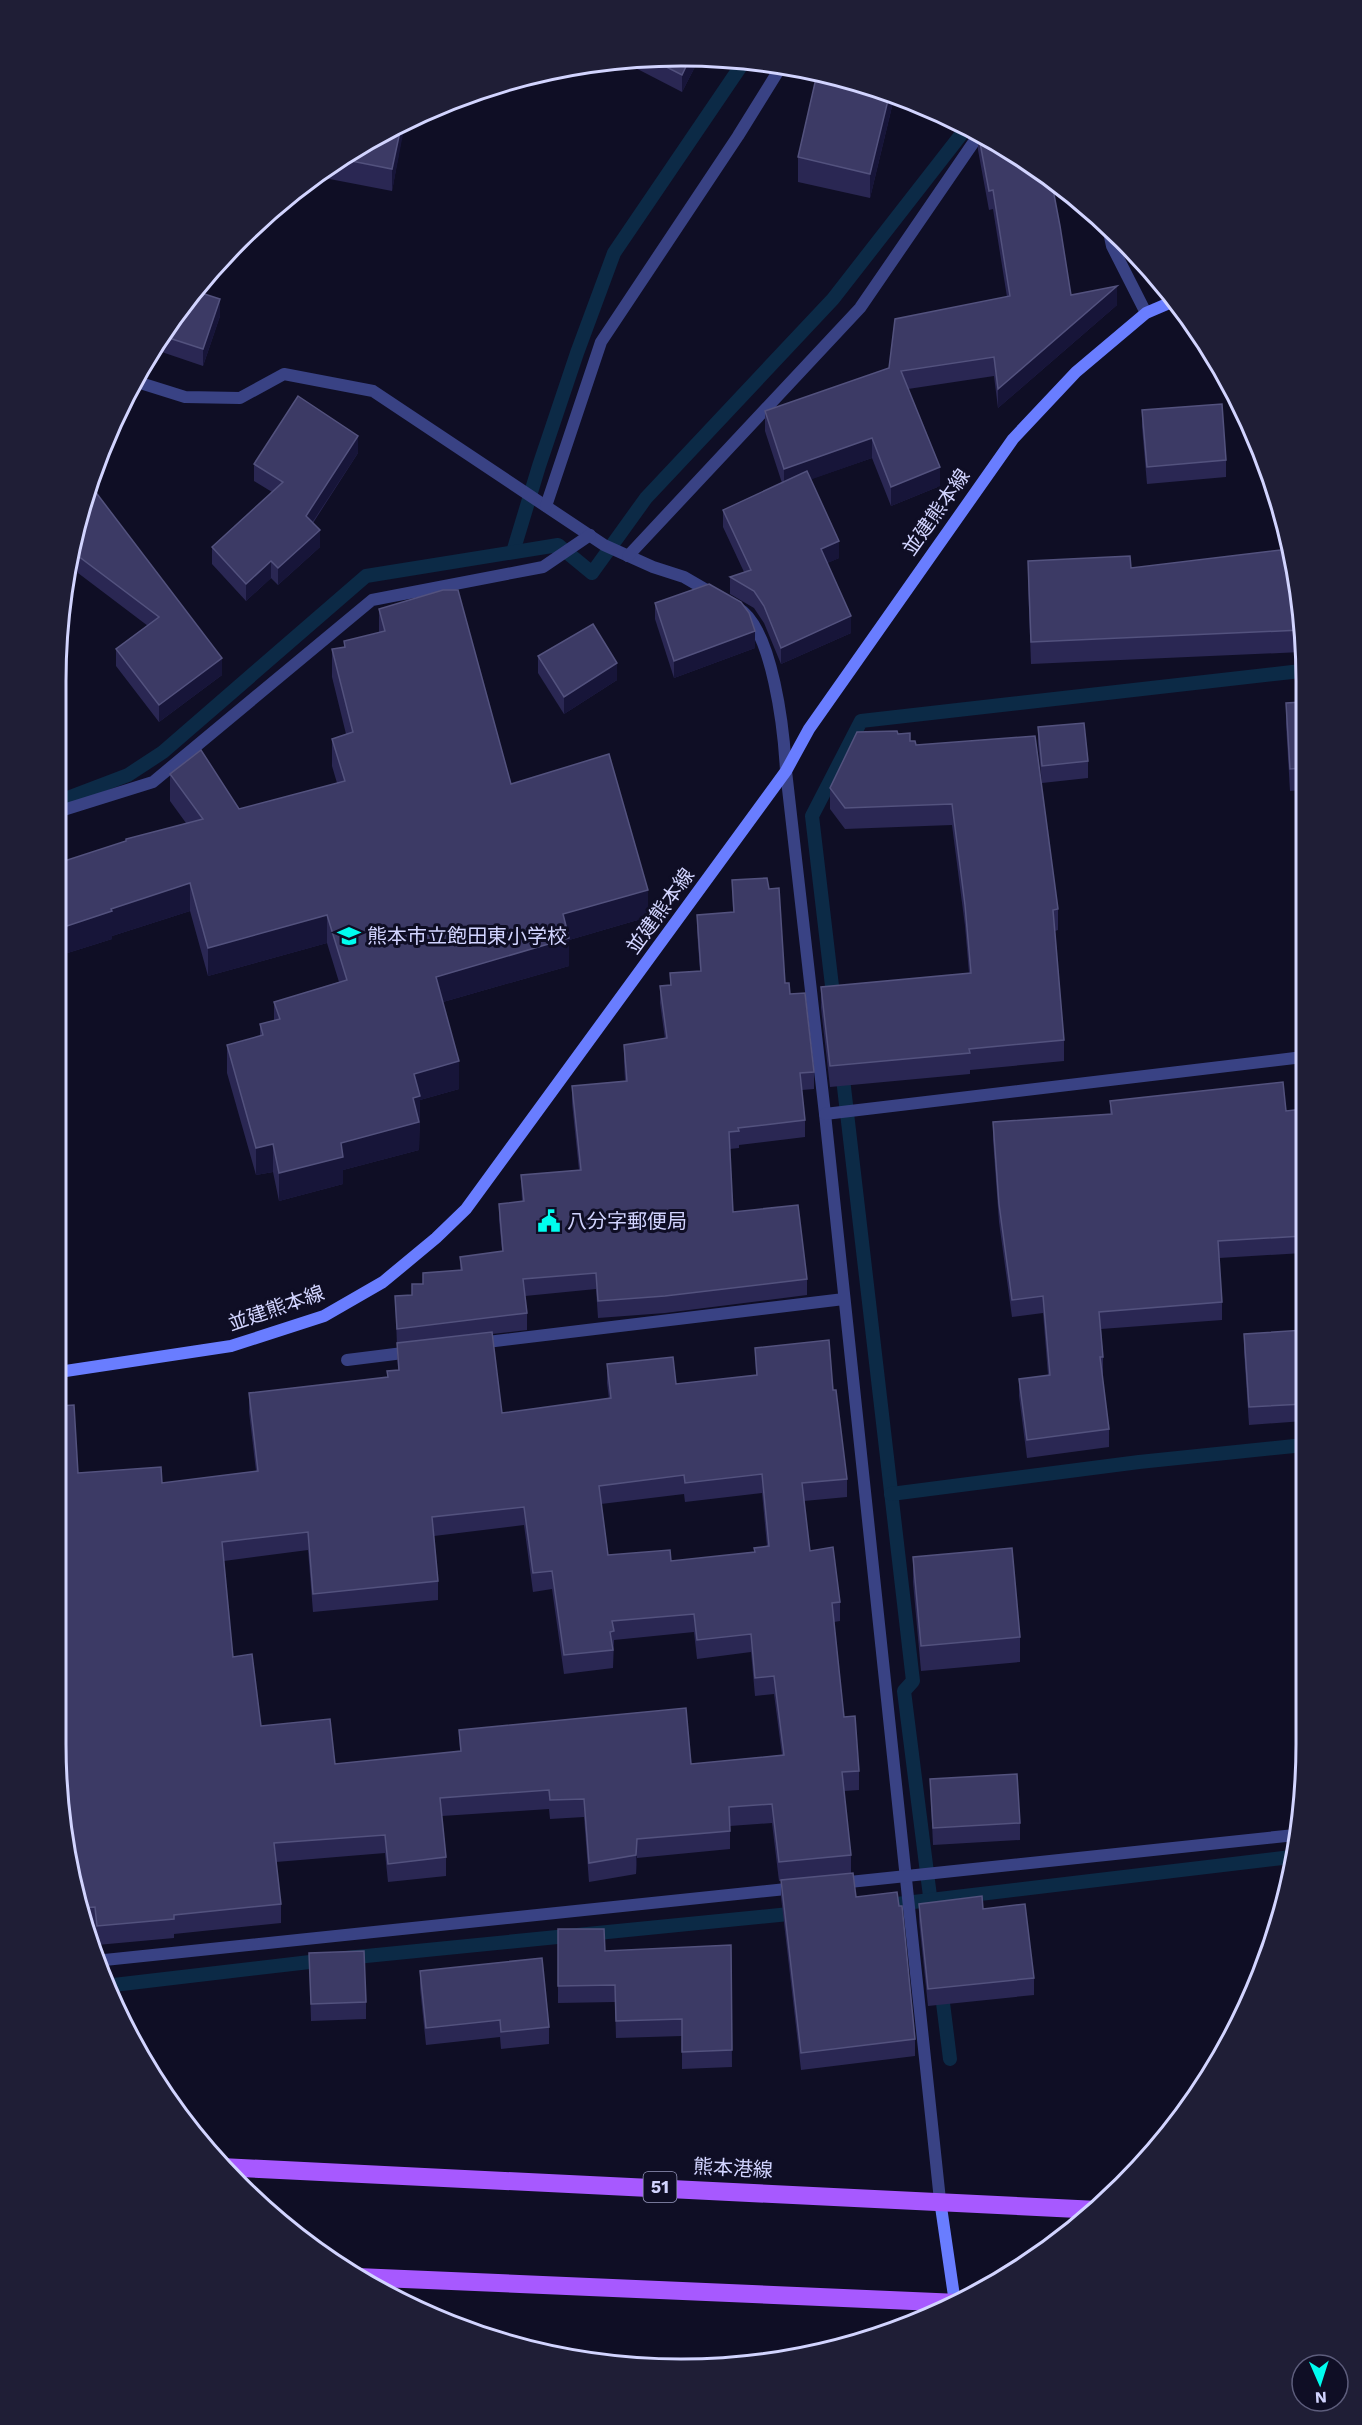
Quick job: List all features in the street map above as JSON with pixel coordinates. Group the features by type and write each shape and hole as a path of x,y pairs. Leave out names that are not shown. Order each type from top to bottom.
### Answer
{"main road":[{"name":"並建熊本線","path":"66,1371 231,1346 324,1316 383,1282 427,1246 466,1209 786,771 816,720 1012,439 1076,372 1146,313 1167,304"},
{"name":"熊本港線","path":"236,2168 940,2200 1082,2209"},
{"path":"940,2200 955,2295"},
{"path":"378,2280 936,2303"}],"street":[{"path":"546,506 602,342 777,74"},
{"path":"628,556 860,308 975,141"},
{"path":"1111,242 1146,313"},
{"path":"142,384 185,397 240,398 285,374 373,391 590,535 652,567 684,577 747,613 756,626 771,671 784,731 786,771 825,1114 940,2200"},
{"path":"66,809 153,782 372,600 543,567 590,535"},
{"path":"825,1114 1296,1058"},
{"path":"466,1345 844,1299"},
{"path":"347,1360 418,1351"},
{"path":"833,1884 1289,1836"},
{"path":"106,1960 809,1886"}],"building":[{"path":"665,66 686,66 682,75"},
{"path":"815,81 888,102 870,174 798,157"},
{"path":"399,134 392,169 353,161"},
{"path":"980,144 1054,192 1071,295 1117,286 998,389 994,357 901,371 940,467 891,487 872,438 784,469 765,411 889,368 895,319 1010,296 993,190 989,191"},
{"path":"204,294 220,299 203,349 170,338"},
{"path":"298,396 358,436 306,516 320,530 278,568 271,561 246,584 212,547 283,482 254,464"},
{"path":"1222,404 1226,460 1147,467 1142,410"},
{"path":"807,471 839,541 821,549 851,616 781,648 764,606 754,591 730,577 751,570 723,510"},
{"path":"96,493 222,658 159,705 116,649 159,617 79,557"},
{"path":"1281,550 1294,630 1031,642 1028,561 1130,556 1131,568"},
{"path":"709,584 741,602 749,613 755,631 674,661 655,603"},
{"path":"443,590 458,590 511,784 609,754 648,890 563,914 569,938 436,977 459,1061 414,1074 420,1096 413,1098 419,1122 341,1143 343,1157 279,1173 273,1144 256,1148 227,1045 263,1035 260,1024 280,1019 274,1002 347,980 327,915 208,948 190,883 66,926 66,860 126,841 126,839 203,819 170,774 201,750 239,809 345,781 332,739 353,732 332,649 345,647 344,641 385,631 379,609"},
{"path":"593,624 617,663 564,697 538,656"},
{"path":"1296,702 1296,768 1290,769 1286,703"},
{"path":"1084,723 1088,761 1042,766 1038,727"},
{"path":"897,731 898,734 910,733 910,741 915,741 916,745 1035,736 1058,909 1053,910 1064,1040 969,1049 970,1053 830,1066 821,987 971,973 952,804 845,808 830,788 857,732"},
{"path":"767,878 769,889 779,888 785,983 789,983 790,994 805,993 814,1072 800,1073 805,1120 738,1128 739,1131 729,1132 733,1212 798,1205 807,1279 665,1296 598,1301 596,1273 523,1279 527,1313 397,1329 395,1296 412,1295 412,1284 423,1284 423,1273 462,1270 460,1257 503,1251 499,1204 524,1201 521,1175 581,1170 572,1086 627,1081 624,1045 667,1038 660,986 671,985 670,973 701,971 697,915 734,912 732,880"},
{"path":"1283,1082 1286,1111 1296,1110 1296,1236 1218,1241 1222,1302 1099,1312 1103,1357 1100,1357 1109,1429 1027,1440 1019,1379 1050,1375 1043,1296 1012,1300 999,1204 993,1122 1112,1114 1110,1101"},
{"path":"1296,1331 1296,1404 1249,1407 1244,1334"},
{"path":"492,1332 502,1413 611,1398 607,1364 673,1357 676,1384 757,1375 755,1348 829,1340 833,1390 836,1390 847,1479 802,1483 810,1551 833,1547 840,1602 832,1603 844,1717 855,1716 859,1771 842,1772 851,1855 779,1862 772,1804 729,1807 730,1831 637,1839 636,1855 589,1863 584,1799 550,1800 549,1790 440,1798 446,1857 388,1864 385,1835 274,1843 281,1904 174,1915 174,1919 97,1926 95,1907 88,1907 78,1864 67,1784 66,1406 74,1405 78,1473 161,1467 162,1483 258,1471 249,1393 388,1377 387,1371 399,1370 397,1343","holes":["762,1474 769,1546 754,1548 755,1552 671,1561 670,1550 608,1555 599,1486 684,1475 685,1483","524,1507 533,1573 552,1571 564,1655 613,1650 610,1632 614,1631 612,1621 694,1614 697,1640 751,1634 755,1678 774,1676 784,1755 691,1764 686,1708 459,1730 461,1751 335,1764 330,1719 261,1726 252,1654 233,1657 222,1542 308,1532 313,1594 438,1581 432,1517"]},
{"path":"1012,1548 1020,1637 921,1646 913,1557"},
{"path":"1017,1774 1020,1823 933,1828 930,1779"},
{"path":"853,1873 856,1897 897,1892 899,1906 902,1906 915,2039 801,2053 781,1880"},
{"path":"982,1896 983,1909 1025,1904 1034,1978 928,1989 919,1904"},
{"path":"558,1929 604,1929 605,1951 731,1945 732,2050 682,2052 682,2019 616,2021 615,1985 558,1986"},
{"path":"364,1951 366,2002 311,2004 309,1953"},
{"path":"542,1958 549,2027 501,2032 500,2020 426,2028 420,1971"}],"waterway":[{"path":"513,552 577,353 614,253 739,69"},
{"path":"66,799 128,775 163,752 366,576 558,545 592,573 646,498 833,299 962,134"},
{"path":"834,1003 812,816 861,721 1296,672"},
{"path":"842,1070 913,1681 904,1691 933,1920"},
{"path":"891,1494 1139,1462 1296,1446"},
{"path":"880,1906 1285,1858"},
{"path":"346,1958 799,1913"},
{"path":"115,1985 327,1960"},
{"path":"941,1987 950,2059"}],"place":[{"name":"熊本市立飽田東小学校","path":"349,936"},
{"name":"八分字郵便局","path":"549,1221"}]}
